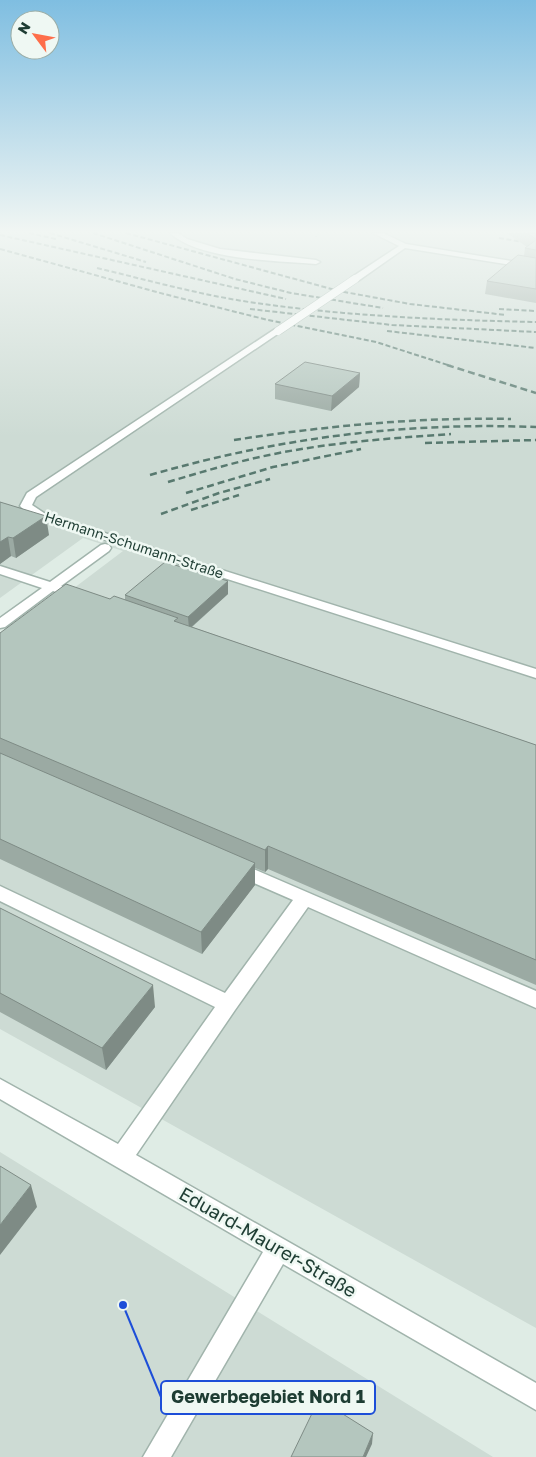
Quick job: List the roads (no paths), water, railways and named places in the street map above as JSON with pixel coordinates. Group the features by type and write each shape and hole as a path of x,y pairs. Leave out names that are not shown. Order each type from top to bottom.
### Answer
{"street":[{"name":"Hermann-Schumann-Straße","path":"323,301 31,495 26,506 40,515 88,532 536,674"},
{"path":"0,624 105,548"},
{"path":"0,570 92,601"},
{"path":"224,862 536,1000"},
{"path":"0,893 228,1004"},
{"path":"121,1158 228,1004 305,898"},
{"name":"Eduard-Maurer-Straße","path":"0,1088 536,1396"},
{"path":"156,1457 279,1248"}],"railway":[{"path":"192,301 268,320 376,342 451,366"},
{"path":"243,301 320,311 464,320 536,322"},
{"path":"340,301 383,308"},
{"path":"394,301 506,315"},
{"path":"250,309 392,325 536,332"},
{"path":"499,309 536,311"},
{"path":"387,331 536,348"},
{"path":"447,365 536,393"},
{"path":"234,440 407,421 511,419"},
{"path":"150,475 246,451 341,435 438,427 536,427"},
{"path":"168,482 237,462 300,449 365,441 451,434"},
{"path":"425,443 536,440"},
{"path":"186,493 273,467 361,449"},
{"path":"161,514 219,493 270,479"},
{"path":"191,510 239,495"}],"place":[{"name":"Gewerbegebiet Nord 1","path":"123,1305"}]}
